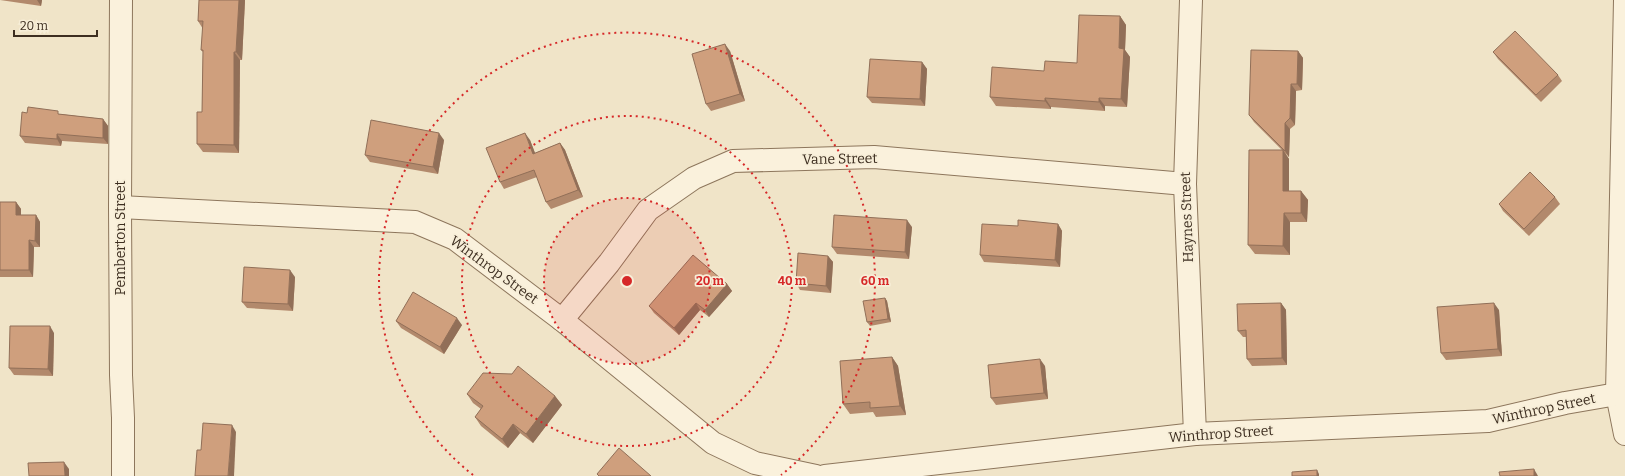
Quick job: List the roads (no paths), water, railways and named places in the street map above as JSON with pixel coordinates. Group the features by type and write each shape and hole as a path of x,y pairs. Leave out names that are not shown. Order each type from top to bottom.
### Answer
{"street":[{"name":"Pemberton Street","path":"121,0 121,375 124,418 124,476"},
{"name":"Haynes Street","path":"1191,0 1185,184 1195,434"},
{"path":"1625,0 1618,285 1617,394 1625,434"},
{"name":"Vane Street","path":"562,320 648,210 694,178 733,161 874,157 1185,184"},
{"name":"Winthrop Street","path":"120,206 415,222 455,239 562,320 656,395 713,443 755,464 816,476"},
{"name":"Winthrop Street","path":"825,476 1195,434 1488,421 1565,403 1617,394"}]}
